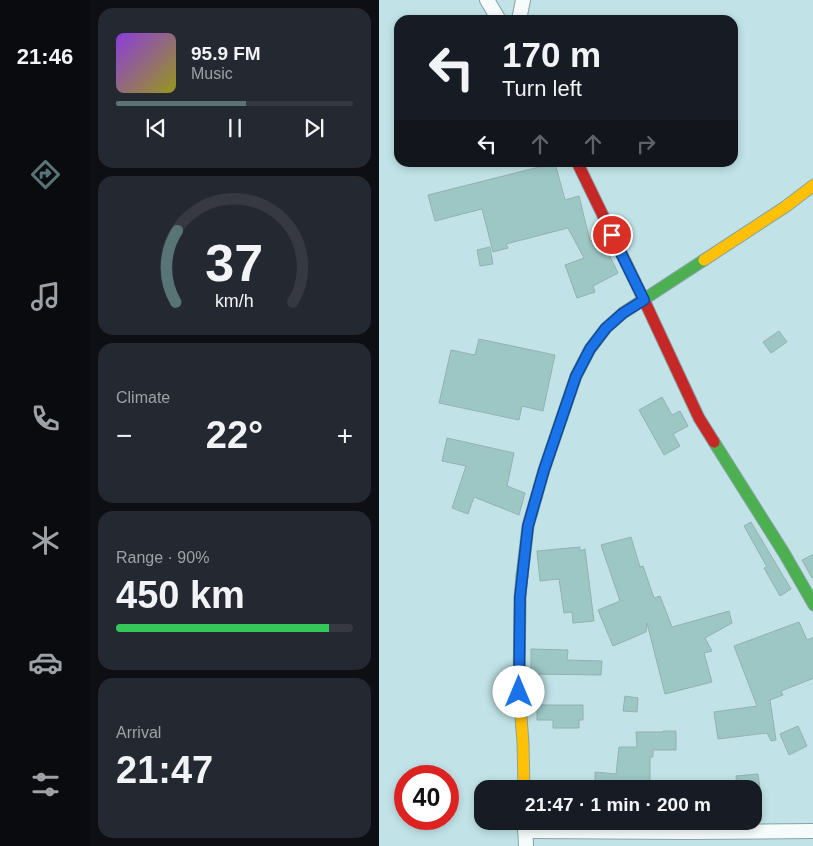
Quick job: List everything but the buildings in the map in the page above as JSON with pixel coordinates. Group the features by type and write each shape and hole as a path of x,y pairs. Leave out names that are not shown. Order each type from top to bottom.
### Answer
{"street":[{"path":"487,0 496,15"},
{"path":"520,15 523,0"},
{"path":"579,167 699,418 784,554 813,605"},
{"path":"524,780 519,692 520,597 528,526 544,470 576,376 590,349 606,328 623,313 785,207 813,185"},
{"path":"525,830 526,846"},
{"path":"627,830 678,832 813,831"}],"traffic: fast":[{"path":"522,576 528,526 544,470 576,376 590,349 606,328 623,313 704,260"},
{"path":"714,442 784,553 814,605"}],"traffic: slow":[{"path":"704,260 785,207 814,185"},
{"path":"522,576 519,692 524,780"}],"traffic: jam":[{"path":"579,167 699,418 714,442"}],"route":[{"path":"519,692 520,597 528,526 544,470 576,376 590,349 606,328 623,313 644,300 612,235"}]}
